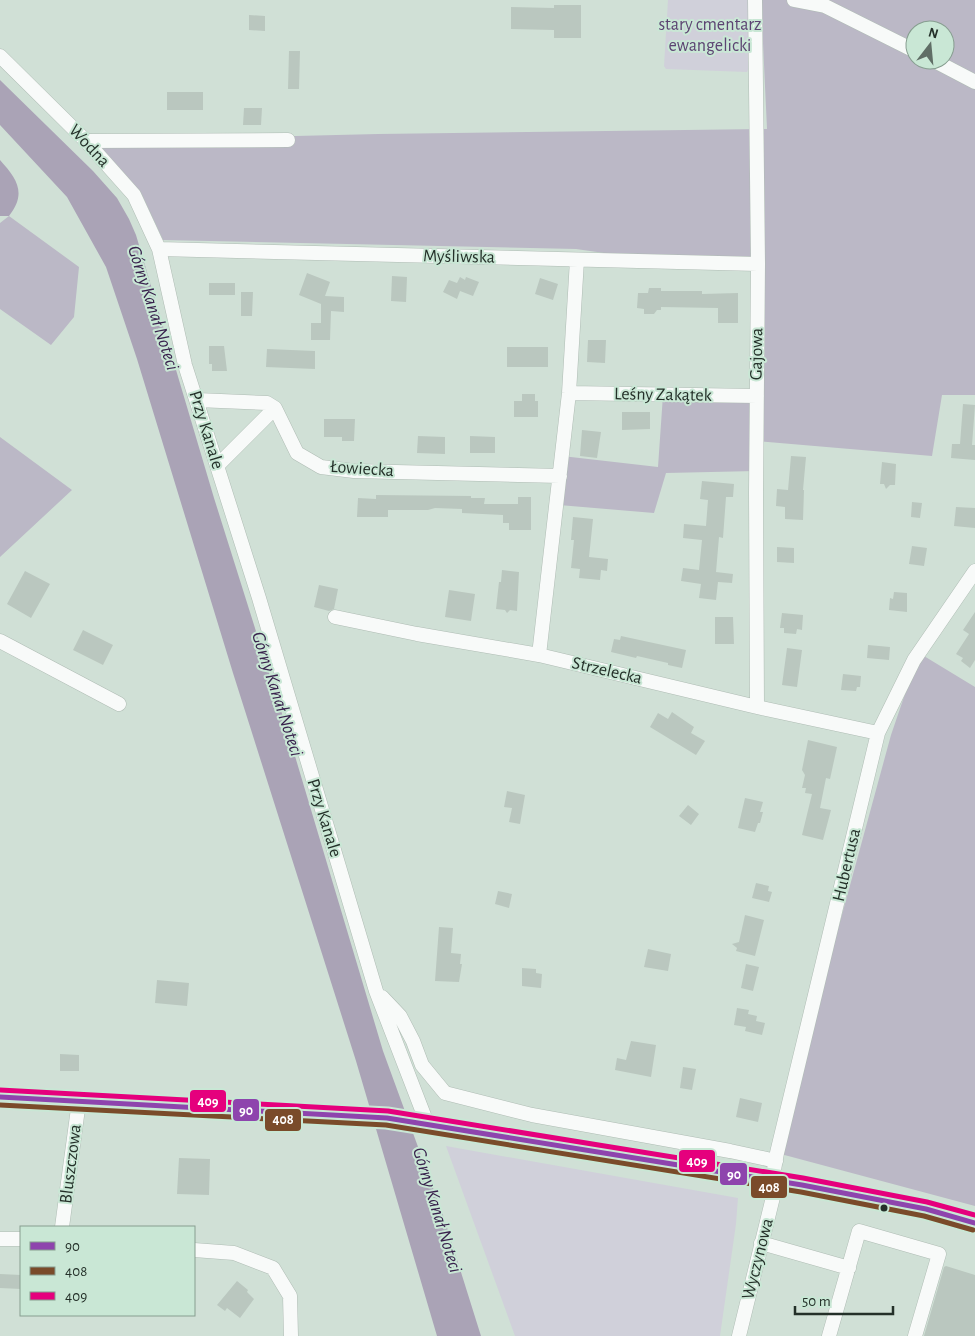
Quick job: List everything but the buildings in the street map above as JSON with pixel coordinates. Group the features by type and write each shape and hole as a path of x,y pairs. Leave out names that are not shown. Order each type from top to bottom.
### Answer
{"street":[{"name":"Gajowa","path":"755,0 758,264 757,707"},
{"path":"794,0 825,6 905,46"},
{"name":"Wodna","path":"0,56 86,141 134,195 159,249"},
{"path":"952,70 975,82"},
{"path":"86,141 288,140"},
{"name":"Myśliwska","path":"159,249 758,264"},
{"name":"Przy Kanale","path":"159,249 185,365 259,598 376,990 421,1122"},
{"path":"538,655 569,393 577,260"},
{"name":"Leśny Zakątek","path":"569,393 757,396"},
{"path":"196,400 267,403 275,408 217,466"},
{"name":"Łowiecka","path":"275,408 296,453 322,467 354,471 560,476"},
{"name":"Hubertusa","path":"772,1181 878,732 914,660 975,571"},
{"name":"Strzelecka","path":"335,617 417,634 538,655 757,707 878,732"},
{"path":"0,641 119,704"},
{"path":"376,990 400,1016 413,1041 422,1065 445,1093 532,1116 776,1161"},
{"path":"0,1097 358,1116 421,1122 772,1181"},
{"name":"Bluszczowa","path":"62,1226 79,1101"},
{"name":"Wyczynowa","path":"739,1336 773,1197 772,1181"},
{"path":"829,1336 859,1231 939,1254 915,1336"},
{"path":"0,1239 20,1239"},
{"path":"761,1243 849,1268"},
{"path":"195,1250 234,1253 273,1268 290,1296 291,1336"}],"green space":[{"name":"stary cmentarz ewangelicki","path":"668,0 749,0 749,68 747,72 666,69 664,66"},
{"path":"446,1146 738,1198 720,1336 515,1336"}],"shaded area":[{"path":"761,0 975,0 975,395 942,395 932,456 757,441 756,471 666,473 654,513 559,505 562,456 658,467 663,395 757,396 762,261 660,261 576,249 163,240 141,193 86,141 378,134 767,129"},
{"path":"9,216 79,267 74,317 51,345 0,309 0,223"},
{"path":"0,437 72,490 0,557"},
{"path":"919,653 975,687 975,1206 777,1153 891,735"}],"water":[{"name":"Górny Kanał Noteci","path":"0,80 93,171 117,198 136,235 214,498 289,736 383,1051 444,1218 481,1336 437,1336 356,1061 233,673 137,359 106,267 67,197 0,125"},
{"path":"0,160 18,186 18,200 9,216 0,216"}],"transit line":[{"name":"409","path":"0,1090 388,1111 803,1178 927,1202 975,1215"},
{"name":"90","path":"0,1097 387,1118 802,1185 926,1209 975,1223"},
{"name":"408","path":"0,1105 386,1125 801,1192 924,1216 973,1230"}]}
